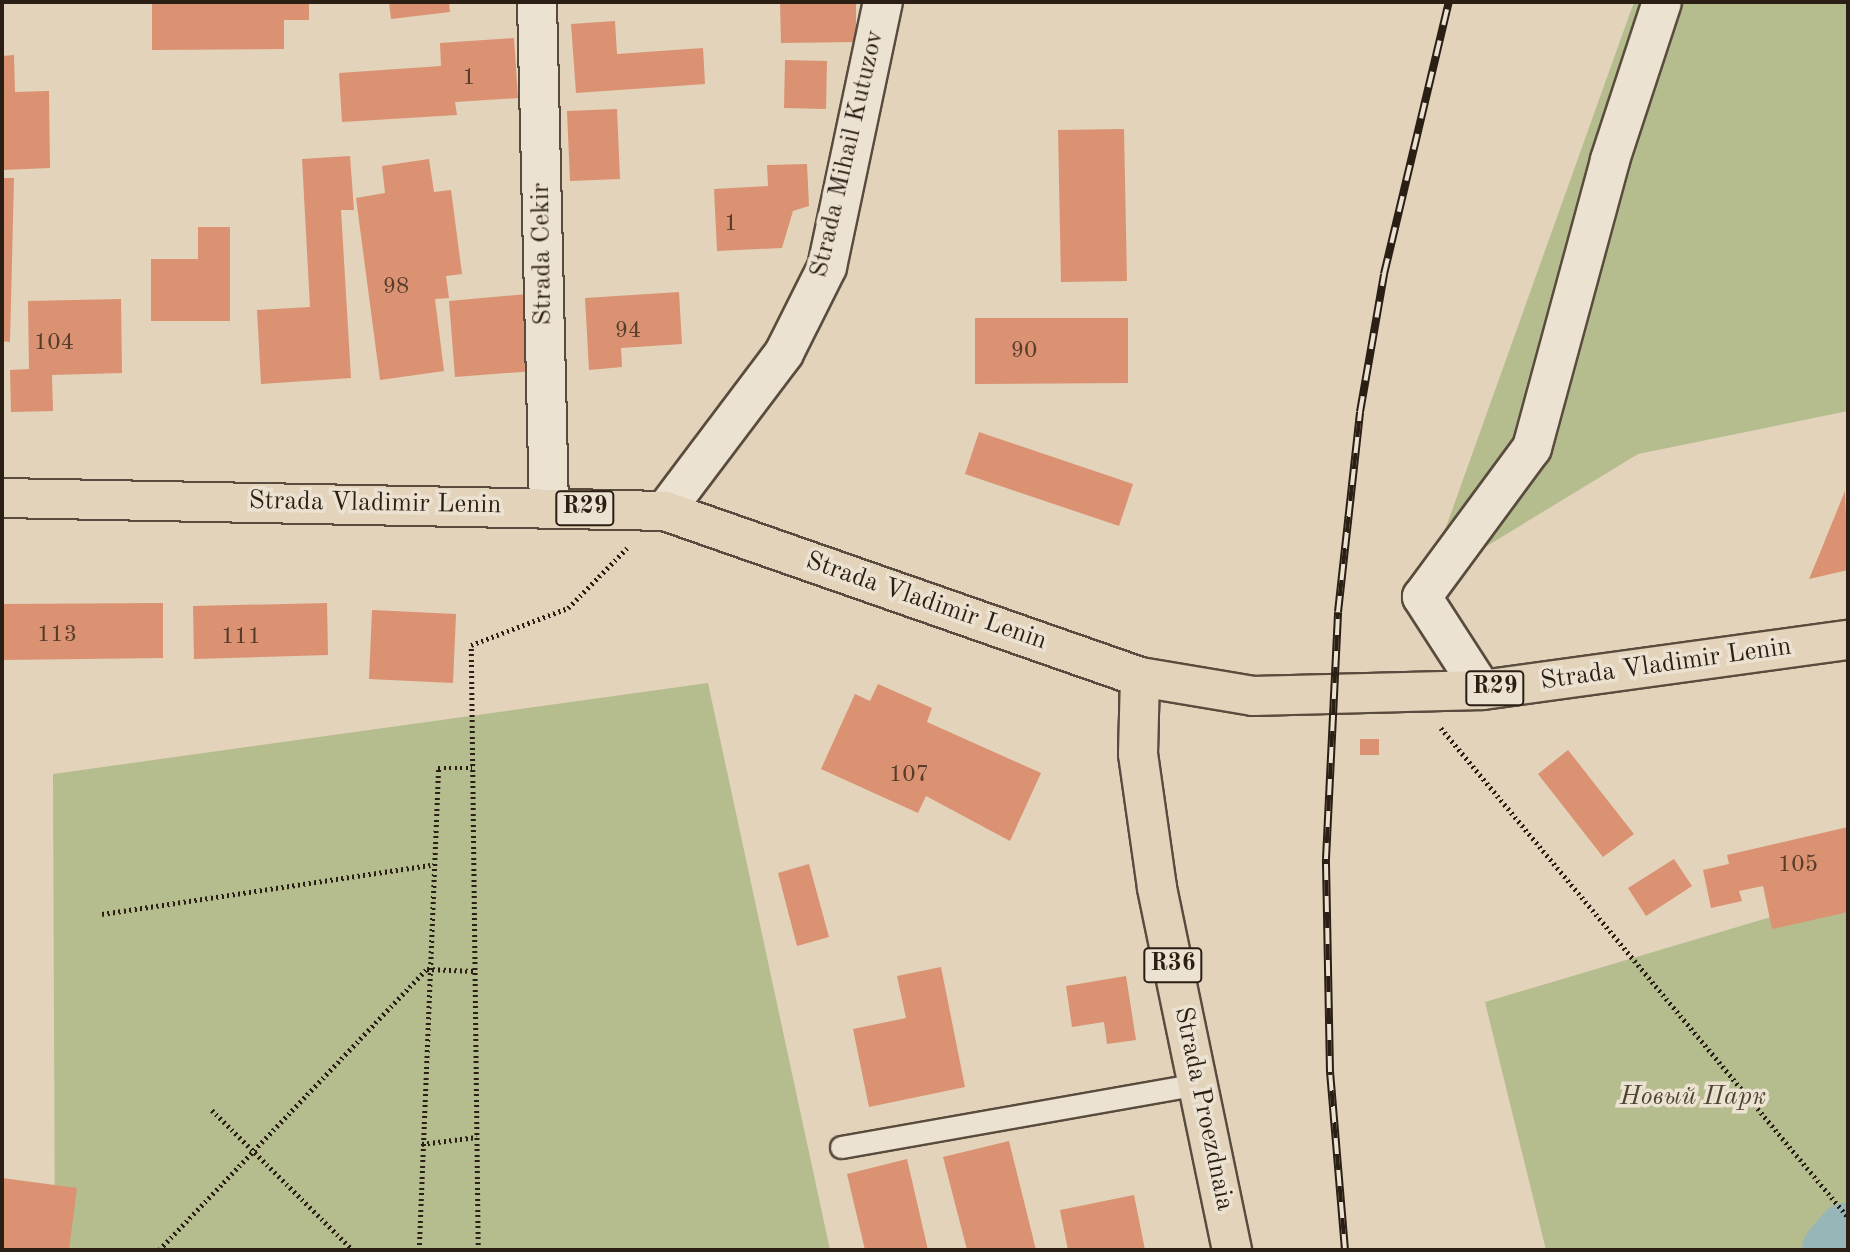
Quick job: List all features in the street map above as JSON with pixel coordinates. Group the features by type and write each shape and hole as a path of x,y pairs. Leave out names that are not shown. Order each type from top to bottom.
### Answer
{"main road":[{"name":"Strada Vladimir Lenin","path":"2,498 549,506 665,511 1140,677 1254,696 1413,695 1482,690 1848,640"},
{"name":"Strada Proezdnaia","path":"1140,677 1138,754 1198,1084 1232,1250"}],"street":[{"name":"Strada Cekir","path":"537,2 549,506"},
{"name":"Strada Mihail Kutuzov","path":"665,511 784,353 827,267 883,2"},
{"path":"1482,690 1422,597 1532,448 1610,160 1662,2"}],"lane":[{"path":"841,1147 1198,1084"}],"path":[{"path":"478,1250 471,645 568,608 665,511"},
{"path":"1413,695 1848,1217"},
{"path":"419,1250 430,865 438,768 472,768"},
{"path":"102,914 430,865"},
{"path":"159,1250 427,970 475,971"},
{"path":"212,1110 354,1250"},
{"path":"422,1144 477,1137"}],"green space":[{"path":"1634,2 1848,2 1848,411 1638,454 1426,583"},
{"path":"708,683 830,1250 55,1250 53,774"},
{"name":"Новый Парк","path":"1848,894 1848,1250 1546,1250 1485,1002"}],"building":[{"path":"152,2 309,2 309,20 284,20 284,49 152,50"},
{"path":"389,2 449,2 450,12 391,19"},
{"path":"780,2 856,2 856,42 781,43"},
{"path":"615,21 617,54 703,48 705,84 576,93 571,24"},
{"path":"514,38 518,98 455,102 457,115 342,122 339,73 441,66 440,43"},
{"path":"14,55 15,92 49,91 50,168 2,170 2,56"},
{"path":"785,60 827,61 826,109 784,108"},
{"path":"617,109 620,179 570,181 567,111"},
{"path":"1124,129 1127,281 1061,282 1058,130"},
{"path":"350,156 354,210 341,210 351,378 261,384 257,310 310,307 302,159"},
{"path":"429,159 434,192 451,190 462,274 446,276 449,298 435,299 444,371 380,380 356,198 385,193 382,166"},
{"path":"807,164 809,206 793,211 782,248 717,251 714,189 768,186 767,165"},
{"path":"2,178 14,178 10,342 2,341"},
{"path":"198,227 230,227 230,321 151,321 151,259 198,259"},
{"path":"679,292 682,344 621,348 622,367 589,370 585,298"},
{"path":"528,294 534,371 455,377 449,301"},
{"path":"121,299 122,373 52,375 53,411 11,412 10,370 29,369 28,301"},
{"path":"975,318 1128,318 1128,383 975,384"},
{"path":"979,432 1133,484 1119,526 965,474"},
{"path":"1845,491 1848,570 1809,579 1817,560"},
{"path":"163,603 163,658 2,660 2,604"},
{"path":"327,603 328,655 194,659 193,606"},
{"path":"372,610 456,614 453,683 369,679"},
{"path":"878,684 932,708 927,722 1041,773 1010,841 926,796 918,813 821,769 855,694 870,701"},
{"path":"1360,739 1379,739 1379,755 1360,755"},
{"path":"1568,750 1634,834 1603,857 1538,774"},
{"path":"1848,827 1848,912 1772,929 1763,886 1739,891 1742,901 1711,908 1703,870 1729,864 1727,855"},
{"path":"1674,859 1692,886 1646,916 1628,888"},
{"path":"809,864 829,937 797,946 778,873"},
{"path":"941,967 965,1087 869,1107 853,1029 906,1018 897,976"},
{"path":"1126,976 1136,1040 1107,1044 1104,1022 1072,1027 1066,986"},
{"path":"1009,1141 1036,1250 967,1250 943,1157"},
{"path":"907,1159 928,1250 865,1250 847,1174"},
{"path":"2,1178 77,1188 69,1250 2,1250"},
{"path":"1134,1195 1145,1250 1068,1250 1060,1210"}],"waterway":[{"path":"1834,1250 1848,1234"}],"railway":[{"path":"1345,1250 1330,1072 1326,859 1338,612 1360,412 1384,274 1449,2"}]}
